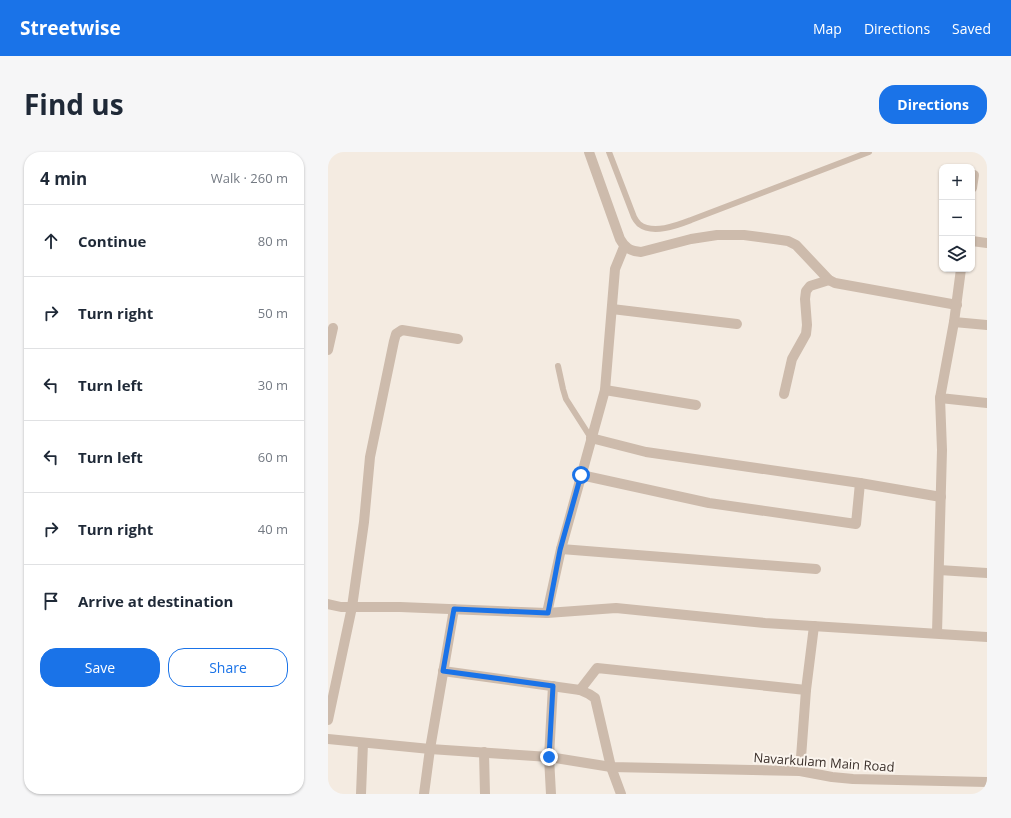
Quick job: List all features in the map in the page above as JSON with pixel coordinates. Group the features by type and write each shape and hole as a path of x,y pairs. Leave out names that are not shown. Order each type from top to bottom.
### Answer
{"street":[{"path":"589,152 620,239 624,247 633,251 640,252 691,239 717,235 744,235 788,241 796,245 829,280 835,283 957,305"},
{"path":"975,241 987,243"},
{"path":"548,613 560,550 605,390 615,269 624,247"},
{"path":"937,633 942,450 940,398 957,305 961,272"},
{"path":"784,394 792,359 806,334 806,292 810,286 829,280"},
{"path":"612,308 737,324"},
{"path":"954,322 987,325"},
{"path":"328,350 333,328"},
{"path":"328,718 333,674 352,607 364,522 370,457 396,334 402,330 458,339"},
{"path":"605,390 696,405"},
{"path":"940,398 987,403"},
{"path":"591,438 646,452 860,483 941,497"},
{"path":"581,475 709,503 856,524 860,483"},
{"path":"560,550 816,569"},
{"path":"939,570 987,573"},
{"path":"328,604 341,607 454,609 548,613 616,608 765,623 987,637"},
{"path":"424,794 430,749 454,609"},
{"path":"800,771 806,690 814,626"},
{"path":"580,690 597,668 806,690"},
{"path":"443,671 580,690 595,698 611,766 621,794"},
{"path":"551,794 549,757 553,686"},
{"name":"Navarkulam Main Road","path":"328,739 430,749 549,757 611,766 800,771 853,779 987,782"},
{"path":"361,794 363,743"},
{"path":"484,752 485,794"}],"lane":[{"path":"609,152 634,216 640,224 648,228 662,229 686,222 869,152"},
{"path":"558,366 566,399 591,438"}],"route":[{"path":"549,757 553,686 443,671 454,609 548,613 560,550 581,475"}]}
